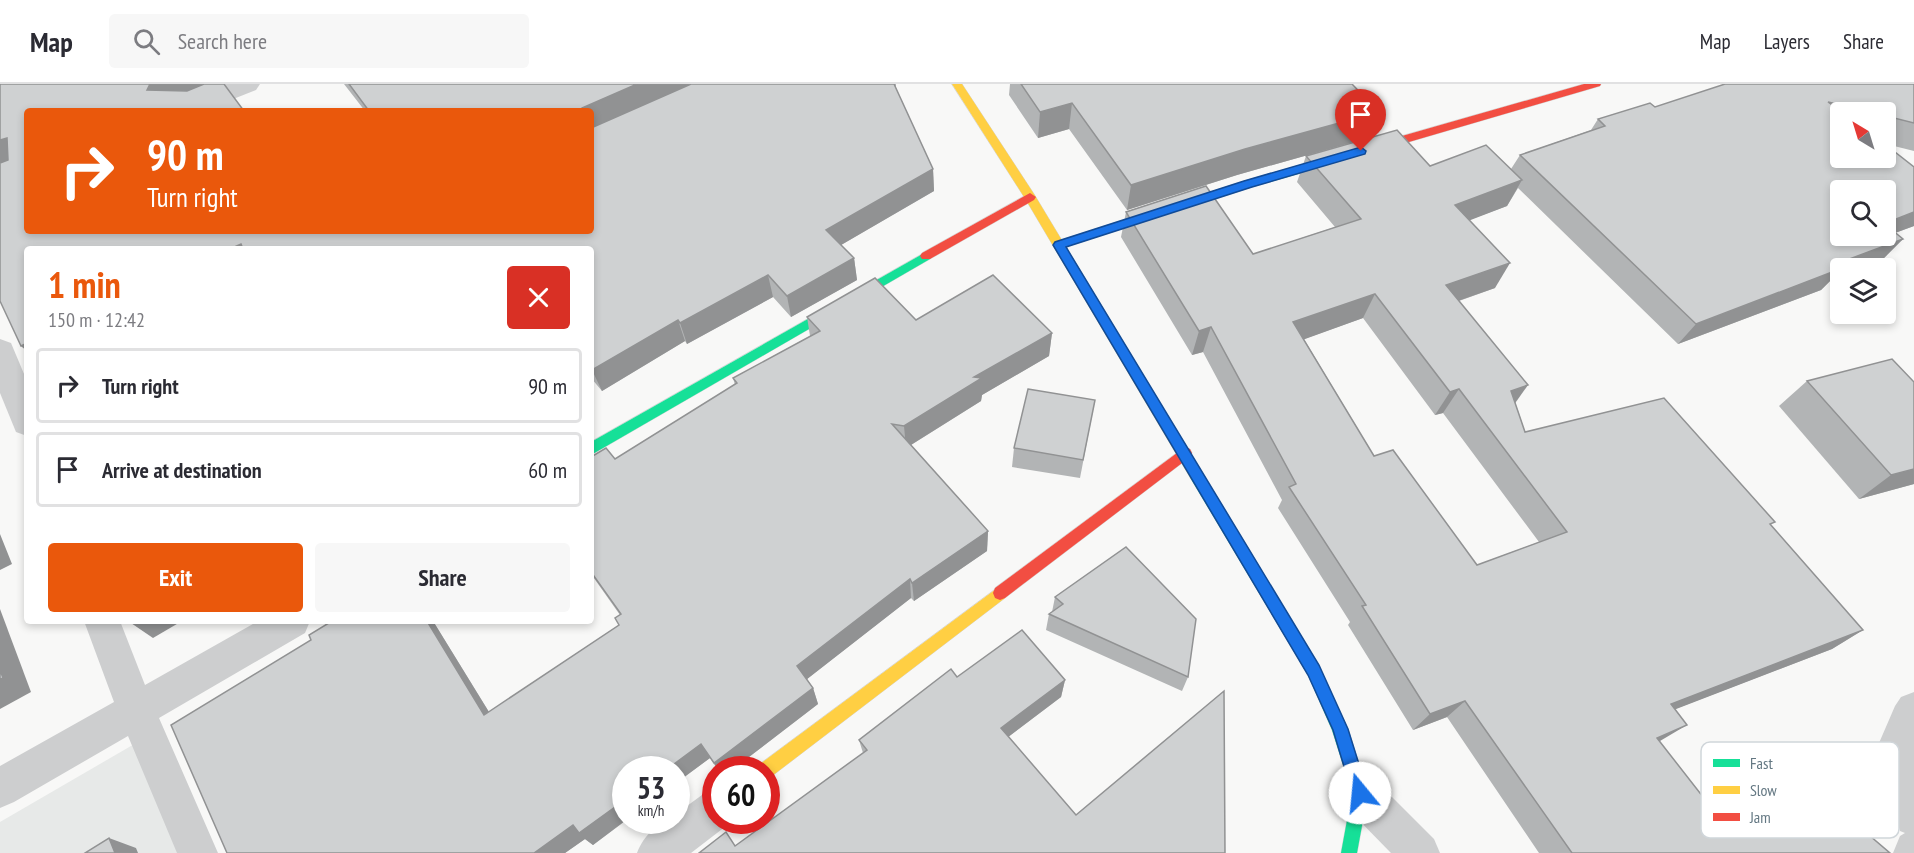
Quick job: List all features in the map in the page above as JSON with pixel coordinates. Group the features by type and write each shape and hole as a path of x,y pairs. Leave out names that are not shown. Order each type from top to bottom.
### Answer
{"street":[{"path":"187,108 247,84"},
{"path":"957,84 1030,197 1313,670 1340,729 1360,793 1420,853"},
{"path":"1059,245 1248,184 1596,84"},
{"path":"594,447 1030,197"},
{"path":"0,351 19,417"},
{"path":"780,759 1185,453"},
{"path":"103,624 136,710 198,853"},
{"path":"0,788 287,624"},
{"path":"1898,742 1914,710"},
{"path":"1899,764 1914,817"},
{"path":"1349,853 1360,793"},
{"path":"657,853 702,819"}],"shaded area":[{"path":"143,739 182,853 0,853 0,822"}],"building":[{"path":"0,84 150,84 147,90 187,91 204,84 224,84 242,108 24,108 24,234 594,234 594,127 691,84 894,84 933,169 826,230 854,258 787,296 768,275 680,323 678,320 594,369 594,246 242,246 241,244 237,246 24,246 24,344 21,346 0,301 0,163 8,160 7,138 0,140"},
{"path":"349,84 637,84 582,108 367,108"},
{"path":"1021,84 1352,84 1379,112 1245,149 1131,185 1072,103 1040,112"},
{"path":"1725,84 1914,84 1914,123 1896,118 1896,102 1828,102 1830,103 1830,168 1896,168 1896,153 1914,167 1914,212 1896,219 1896,180 1830,180 1830,246 1884,246 1852,258 1830,258 1830,273 1696,324 1520,155 1605,126 1598,119 1650,103 1655,107"},
{"path":"1397,130 1430,166 1486,145 1522,180 1455,205 1510,263 1446,285 1528,385 1511,391 1525,432 1664,398 1775,522 1770,524 1863,630 1671,704 1687,725 1657,738 1701,794 1701,838 1872,838 1890,853 1572,853 1465,701 1430,714 1362,606 1366,605 1289,487 1296,484 1211,327 1199,331 1126,212 1206,186 1253,254 1361,219 1306,156","holes":["1375,294 1450,392 1459,389 1567,532 1477,565 1393,450 1374,456 1293,322"]},
{"path":"1896,233 1903,239 1896,242"},
{"path":"993,275 1052,333 974,377 982,378 904,426 892,424 988,531 912,583 910,579 797,666 813,688 723,756 709,756 701,744 685,756 612,756 612,809 579,833 573,825 534,853 227,853 171,725 311,640 309,635 327,624 429,624 484,715 619,625 615,618 621,614 594,576 594,455 606,448 615,459 737,383 733,378 820,331 807,317 875,278 916,320"},
{"path":"1892,359 1914,382 1914,469 1891,475 1807,381"},
{"path":"1028,389 1095,400 1083,460 1014,448"},
{"path":"1126,547 1196,619 1188,677 1049,614 1063,604 1055,597"},
{"path":"1022,630 1065,680 1001,728 1076,815 1224,691 1225,853 699,853 723,834 727,834 735,846 752,834 780,834 780,813 867,750 859,740 951,669 957,677"},
{"path":"109,838 115,853 85,853"}],"traffic: fast":[{"path":"1059,245 1248,184 1385,145"},
{"path":"594,447 926,256"},
{"path":"1196,475 1313,670 1340,729 1360,793 1349,853"}],"traffic: slow":[{"path":"957,84 1030,197 1196,475"},
{"path":"780,759 1000,593"}],"traffic: jam":[{"path":"1385,145 1596,84"},
{"path":"926,256 1030,197"},
{"path":"1000,593 1185,453"}],"route":[{"path":"1360,793 1340,729 1313,670 1059,245 1248,184 1361,151"}]}
